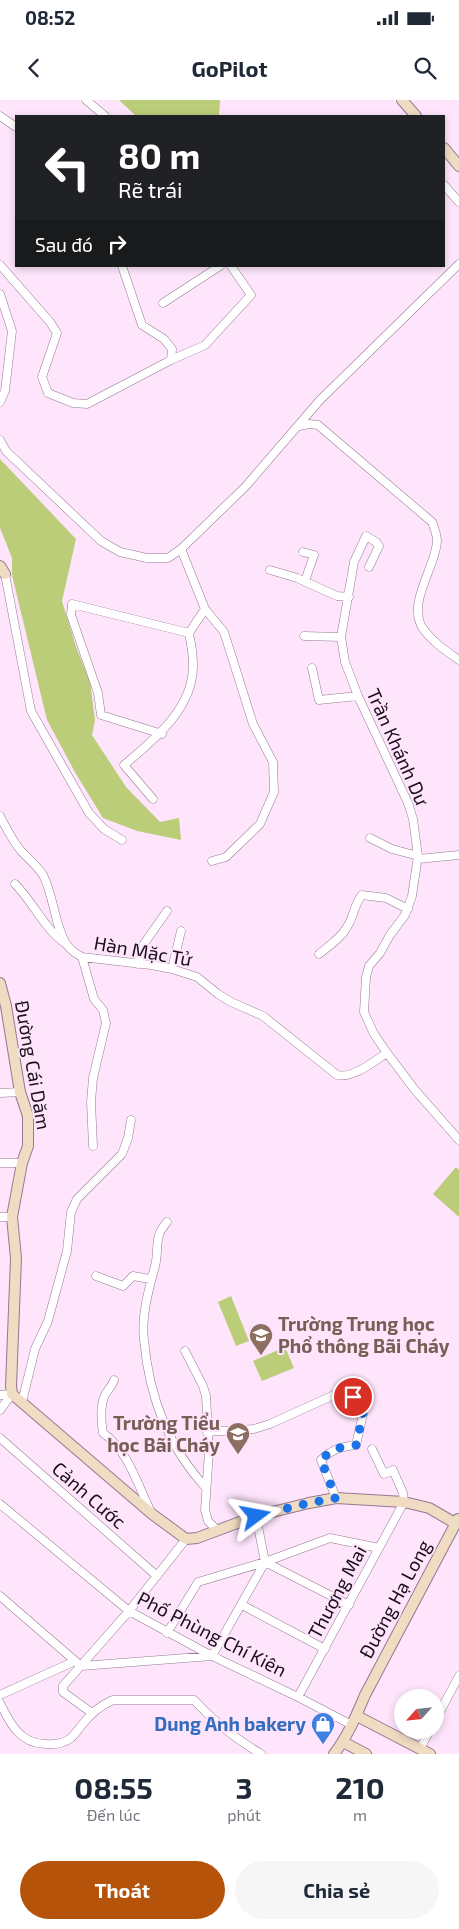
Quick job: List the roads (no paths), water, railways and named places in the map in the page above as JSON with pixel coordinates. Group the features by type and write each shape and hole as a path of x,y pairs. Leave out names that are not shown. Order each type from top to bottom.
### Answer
{"street":[{"path":"86,100 104,115"},
{"path":"402,100 415,115"},
{"path":"0,116 15,126"},
{"path":"445,149 459,166"},
{"path":"445,186 459,202"},
{"path":"0,440 6,451 101,540 120,552 147,558 168,558 181,549 246,486 320,400 459,264"},
{"path":"0,265 50,322 57,333 42,376 48,393 73,403 87,404 171,360 205,345 251,295 232,267"},
{"path":"122,267 142,325 164,339 172,349 171,360"},
{"path":"163,303 218,267"},
{"path":"0,294 12,331 5,391 0,402"},
{"path":"299,426 318,425 432,522 437,540 421,593 418,616 422,628 436,643 459,660"},
{"name":"Trần Khánh Dư","path":"369,567 379,546 366,536 354,562 341,637 345,662 358,696 408,803 413,819 418,858 408,910 380,953 369,966 366,977 364,1012 374,1034 387,1053 415,1090 459,1140"},
{"path":"181,549 205,609 224,632 253,724 273,762 274,792 260,824 226,857 212,862"},
{"path":"304,552 314,555 305,582"},
{"path":"2,570 31,711 89,813 104,829 122,840"},
{"path":"270,570 305,582 336,596 349,597"},
{"path":"162,734 101,715 98,692 71,614 72,604 189,633"},
{"path":"153,799 124,766 162,734 188,695 194,665 189,633 205,609"},
{"path":"304,636 341,637"},
{"path":"312,668 319,700 358,696"},
{"name":"Hàn Mặc Tử","path":"0,816 14,841 43,875 66,944 72,951 82,957 172,968 197,977 231,1002 263,1016 337,1075 342,1076 356,1071 387,1053"},
{"path":"370,838 392,849 418,858 459,855"},
{"path":"15,884 29,900 49,929 66,944"},
{"path":"319,954 342,935 362,895 386,898 408,910"},
{"path":"138,964 141,948 167,911"},
{"path":"172,968 181,931"},
{"path":"82,957 94,999 103,1010 106,1023 93,1078 91,1102 93,1146"},
{"name":"Đường Cái Dăm","path":"0,983 6,1006 20,1092 28,1116 28,1146 22,1163 12,1217 16,1258 12,1394"},
{"path":"0,1093 20,1092"},
{"path":"22,1402 35,1349 48,1321 65,1261 71,1212 78,1200 122,1154 128,1138 131,1120"},
{"path":"0,1163 22,1163"},
{"path":"0,1217 12,1217"},
{"path":"167,1222 159,1235 156,1262 147,1295 144,1339 154,1394 163,1423 185,1463 206,1488"},
{"path":"96,1276 123,1286 133,1276 150,1280"},
{"path":"185,1351 203,1386 209,1451 205,1510 208,1521 217,1530"},
{"path":"114,1380 105,1396 101,1420 103,1433 114,1440 118,1446 152,1514"},
{"path":"207,1432 262,1427 345,1390 353,1397 363,1414 356,1445 330,1451 321,1460 336,1498"},
{"path":"0,1410 12,1394"},
{"path":"0,1395 12,1394 152,1514 186,1539 197,1538 256,1516 336,1498 404,1502 429,1508 457,1520"},
{"name":"Cảnh Cước","path":"0,1438 157,1576"},
{"path":"372,1449 384,1474 393,1470 403,1493 404,1502"},
{"name":"Thượng Mai","path":"298,1697 404,1502"},
{"name":"Phố Phùng Chí Kiên","path":"0,1504 129,1611 167,1633 348,1723"},
{"path":"0,1695 78,1663 212,1656 265,1562 256,1516"},
{"name":"Đường Hạ Long","path":"334,1754 348,1723 457,1520"},
{"path":"167,1633 198,1582 265,1562 330,1538 379,1548"},
{"path":"92,1713 63,1692 62,1689 78,1663 129,1611 186,1539"},
{"path":"265,1562 349,1605"},
{"path":"0,1596 78,1663"},
{"path":"242,1605 325,1649"},
{"path":"444,1704 459,1676"},
{"name":"Đường Hạ Long","path":"334,1754 357,1716 363,1698"},
{"path":"0,1703 11,1726 24,1739 40,1744 57,1745 71,1738 92,1713 103,1704 113,1700 194,1700 210,1718 261,1754"},
{"path":"357,1716 425,1752 428,1739"},
{"path":"343,1742 366,1754"}],"place":[{"name":"Trường Trung học Phổ thông Bãi Cháy","path":"261,1356"},
{"name":"Trường Tiểu học Bãi Cháy","path":"238,1455"},
{"name":"Dung Anh bakery","path":"323,1745"}]}
